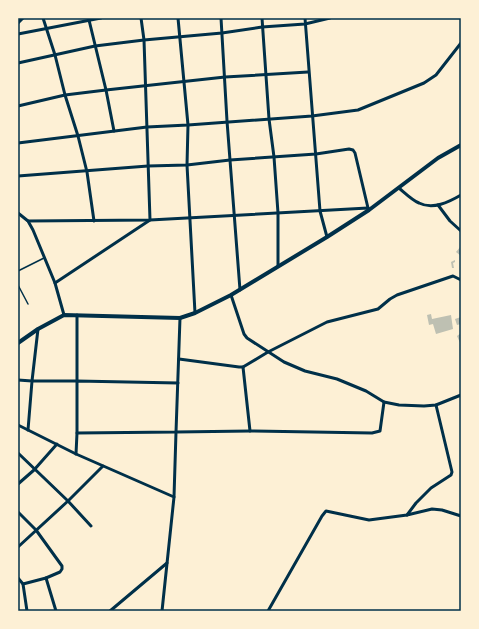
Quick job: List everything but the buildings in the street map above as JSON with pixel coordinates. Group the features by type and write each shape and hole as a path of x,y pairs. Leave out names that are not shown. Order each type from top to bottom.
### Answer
{"street":[{"path":"18,23 23,18"},
{"path":"43,18 78,136 87,172 94,221"},
{"path":"71,18 73,23"},
{"path":"18,34 101,18"},
{"path":"141,18 144,40 150,220"},
{"path":"178,18 185,80 188,125 187,165 195,314"},
{"path":"221,18 240,290"},
{"path":"262,18 269,119 274,157 278,213 278,266"},
{"path":"305,18 320,211 327,237"},
{"path":"18,63 95,46 222,33 262,27 305,24 330,18"},
{"path":"89,20 106,90 114,131"},
{"path":"18,143 147,127 312,116 358,110 424,83 436,75 461,43"},
{"path":"18,106 65,95 185,80 308,72"},
{"path":"18,342 64,315 180,318 195,314 240,290 327,237 399,188 438,158 461,145"},
{"path":"18,176 87,172 148,166 187,165 353,150 369,209"},
{"path":"399,188 418,203 426,205 438,205 461,195"},
{"path":"438,205 450,221 461,231"},
{"path":"28,221 150,220 235,214 369,209"},
{"path":"18,213 28,221 33,230 55,283 64,315"},
{"path":"55,283 150,220"},
{"path":"179,358 243,367 268,352 327,322 378,309 397,295 453,276 461,280"},
{"path":"231,295 244,334 247,338 284,362 305,371 337,379 366,391 384,402 399,405 436,405 461,395"},
{"path":"76,454 78,433 77,315"},
{"path":"162,611 174,497 180,318"},
{"path":"28,430 38,329"},
{"path":"243,367 250,431"},
{"path":"18,380 178,382"},
{"path":"78,433 250,431 372,434 380,431 384,402"},
{"path":"407,515 416,503 431,488 451,475 436,405"},
{"path":"18,425 76,454 174,497"},
{"path":"18,484 34,470 57,444"},
{"path":"18,453 68,501 91,526"},
{"path":"18,547 103,466"},
{"path":"268,611 326,511 369,520 407,515 432,509 452,512 461,516"},
{"path":"18,512 36,530 62,566 60,572 46,578 23,584"},
{"path":"110,611 167,564"},
{"path":"18,578 23,584 27,611"},
{"path":"46,578 56,611"}],"lane":[{"path":"18,271 44,258"},
{"path":"18,285 28,304"}]}
